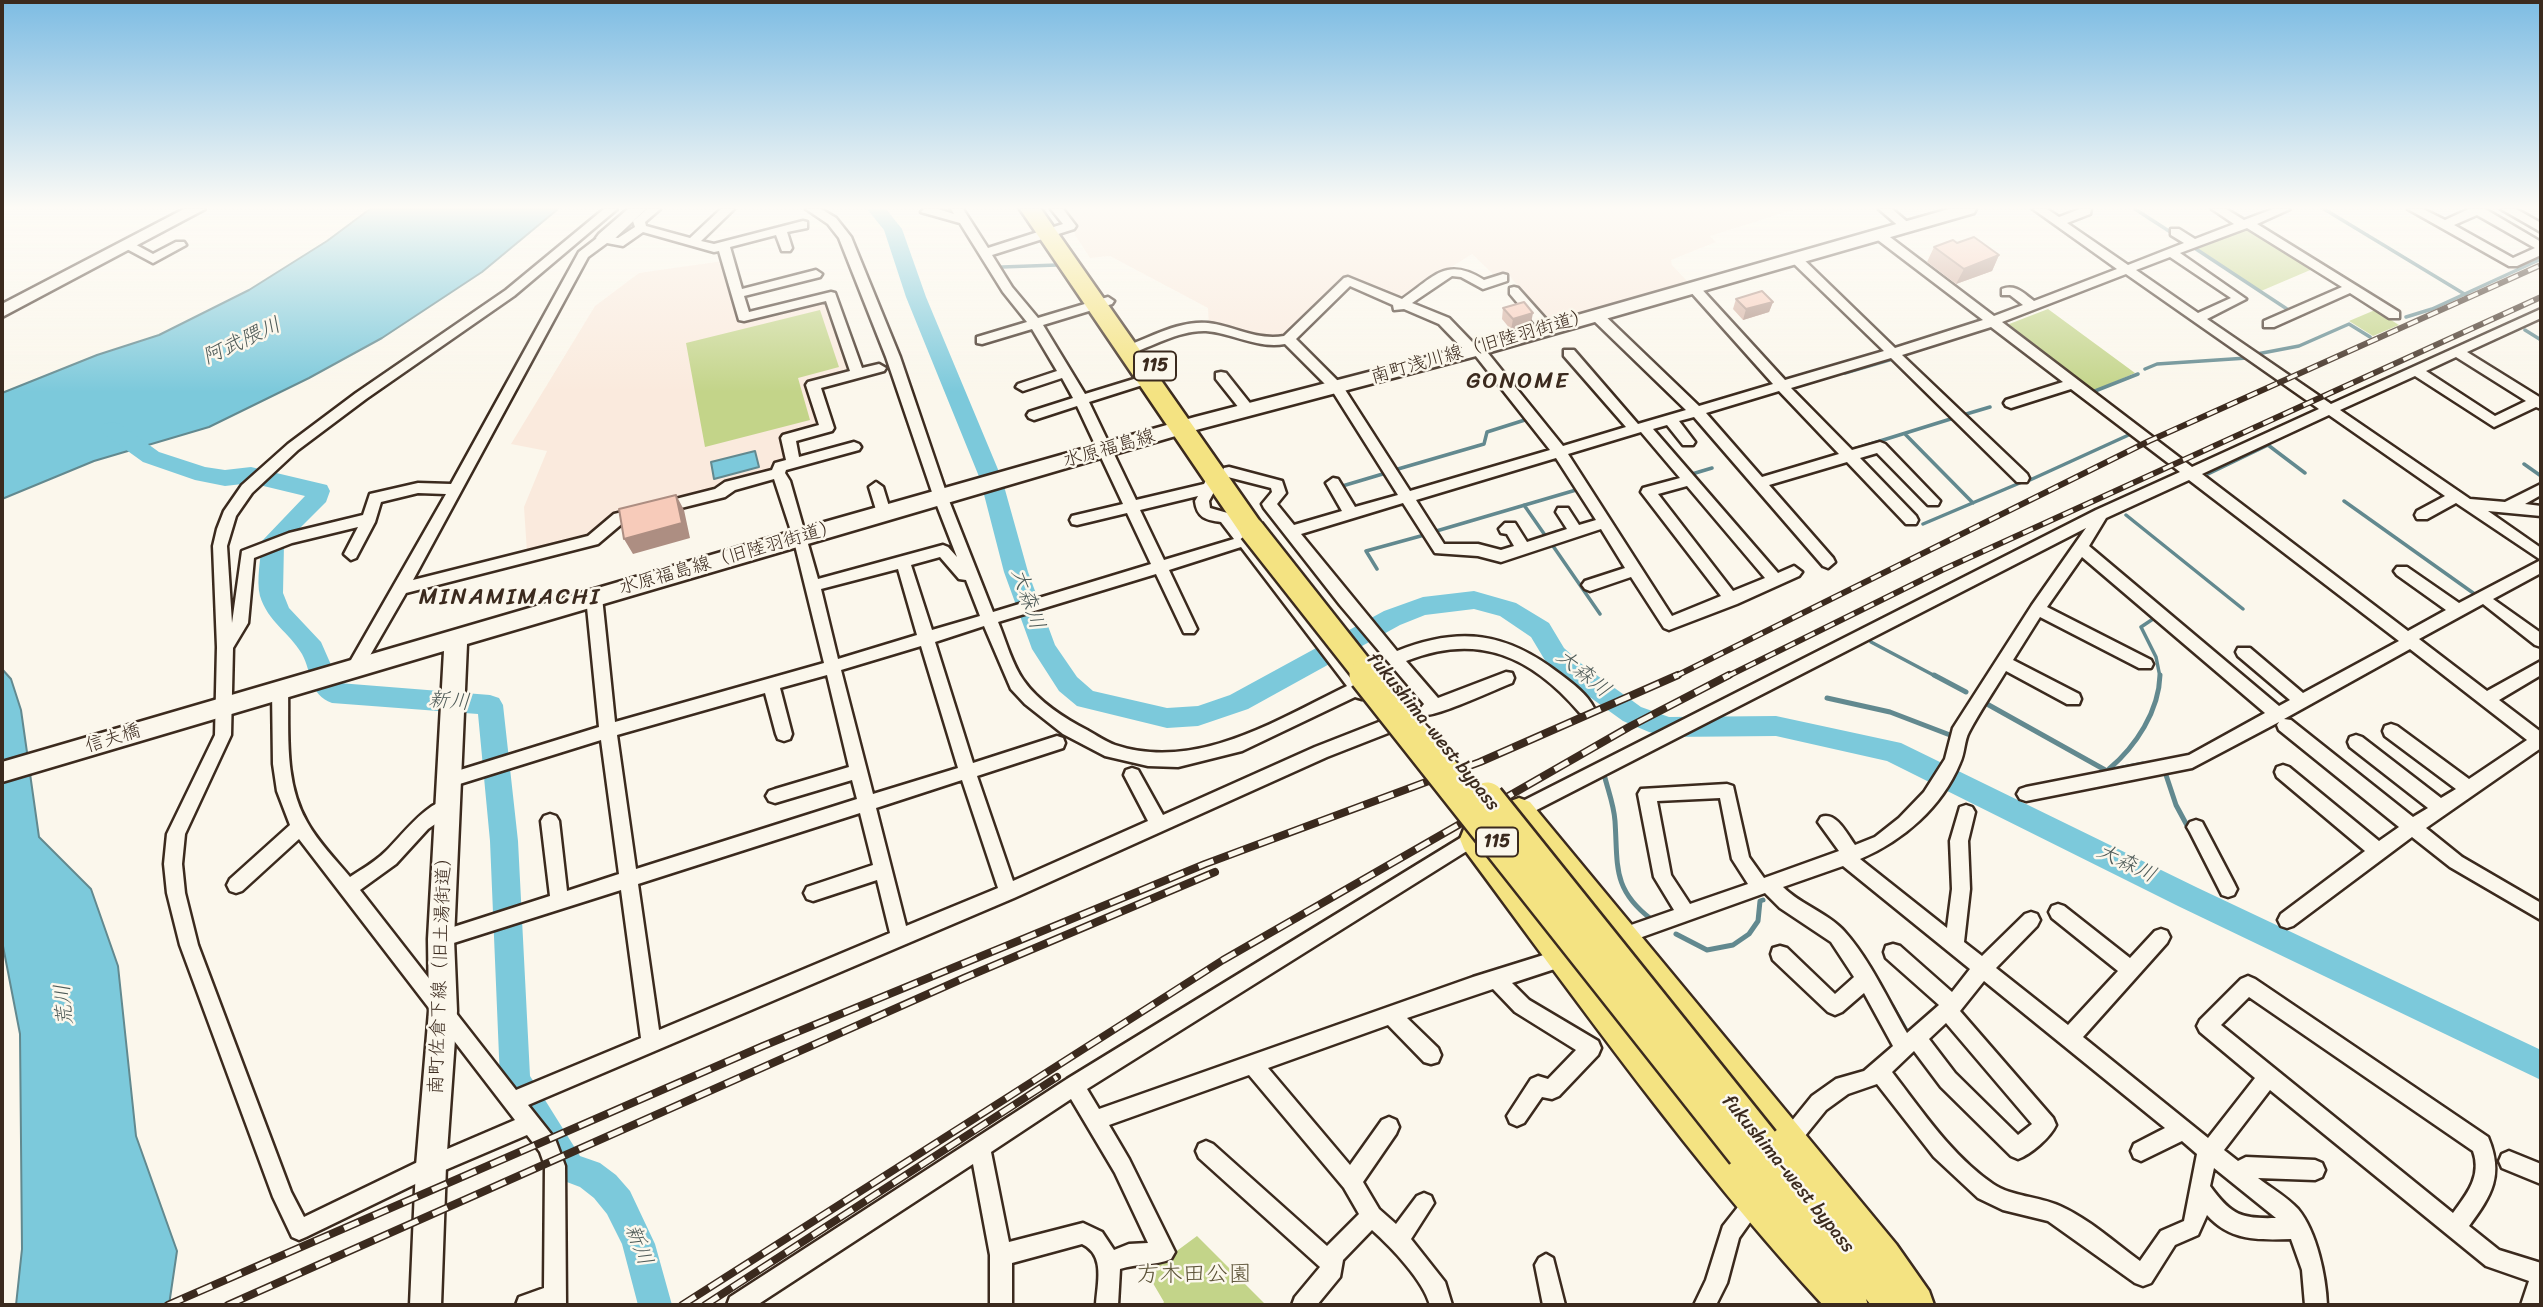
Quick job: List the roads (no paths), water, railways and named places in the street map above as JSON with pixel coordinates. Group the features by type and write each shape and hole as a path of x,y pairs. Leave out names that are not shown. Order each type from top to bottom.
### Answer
{"highway":[{"name":"fukushima-west bypass","path":"1082,270 1188,426 1217,480 1263,532 1895,1305"},
{"name":"fukushima-west bypass","path":"1134,348 1147,379 1188,426"},
{"path":"1515,813 1618,937 1765,1145 1883,1257 1915,1305"},
{"path":"1477,837 1756,1200 1849,1305"},
{"name":"fukushima-west bypass","path":"1765,1145 1867,1305"}],"street":[{"path":"2,312 82,270"},
{"path":"530,1124 431,1166 299,1230 283,1198 189,945 176,893 173,864 176,834 223,735 225,648 220,546 229,515 247,489 293,447 361,396 510,293 538,270"},
{"path":"355,667 401,589 575,270"},
{"path":"730,270 744,317 831,296 857,374"},
{"path":"858,270 946,496 971,573 993,619 1017,684 1031,699 1069,729 1111,751 1148,759 1178,760 1242,744 1355,684"},
{"path":"995,270 1007,289 1036,324 1081,399 1107,449 1189,629"},
{"name":"南町浅川線（旧陸羽街道）","path":"1188,426 1476,350 1753,270"},
{"path":"1807,270 2022,478"},
{"path":"1924,270 2191,473 2408,643 2540,741 2378,851 2287,920"},
{"path":"349,888 390,859 449,793 608,731 993,619 1160,568 1263,532 1351,513 1895,354 1991,323 2129,270 2541,555"},
{"path":"2197,270 2240,299 2197,318"},
{"path":"2321,270 2394,316"},
{"path":"1398,307 1449,272 1464,273 1483,285 1503,278"},
{"path":"737,294 816,274"},
{"path":"1134,348 1197,327 1256,340 1280,342 1288,339 1348,281 1398,307 1444,321 1476,350 1559,451 1633,571 1661,599 1669,624 1794,572"},
{"path":"1693,287 1783,387 1911,520"},
{"path":"2269,324 2351,288"},
{"path":"2006,292 2011,290 2034,307"},
{"path":"1514,291 1547,329"},
{"path":"982,340 1102,303"},
{"path":"1515,813 2101,514 2541,313"},
{"path":"1596,315 1697,412 1828,562"},
{"path":"1288,339 1336,388 1440,549 1478,550 1501,556 1604,523"},
{"path":"2457,352 2539,403"},
{"path":"1569,353 1640,428 1775,580"},
{"path":"794,463 788,438 827,428 813,385 879,368"},
{"path":"2416,370 2494,422 2539,403"},
{"path":"1023,387 1064,373"},
{"path":"1221,376 1248,410"},
{"path":"1034,415 1147,379"},
{"path":"2011,404 2072,384"},
{"path":"1671,419 1688,442"},
{"name":"水原福島線","path":"946,496 1188,426"},
{"path":"854,447 780,467 778,473 800,537 900,937"},
{"path":"1759,483 1880,447 1933,501"},
{"path":"401,589 593,541 620,518 720,493 730,486 778,473"},
{"path":"514,1101 1008,892 1321,752 1391,724 1311,628 1263,532 1269,504 1279,493 1277,485 1217,480 1132,508 1077,520"},
{"path":"1688,481 1648,492 1732,600"},
{"path":"1332,483 1351,513"},
{"path":"876,486 884,513"},
{"path":"351,554 369,519 375,498 418,488 455,489"},
{"path":"2505,508 2541,489"},
{"name":"水原福島線（旧陸羽街道）","path":"224,706 946,496"},
{"path":"2422,515 2461,500 2541,511"},
{"path":"1563,512 1576,532"},
{"path":"1618,937 1849,855 1881,842 1905,823 1930,797 1953,761 1959,733 2101,514"},
{"path":"225,648 240,623 247,555 289,538 369,519"},
{"path":"1506,528 1510,527 1524,548"},
{"path":"1263,532 1352,610 1431,708 1506,678"},
{"path":"2080,547 2281,720 2456,863 2541,912"},
{"path":"812,586 943,551 964,575 971,573"},
{"path":"904,562 925,639 1008,892"},
{"path":"2026,794 2192,761 2281,720 2302,701 2408,643 2414,634 2541,566"},
{"path":"1590,585 1633,571"},
{"path":"2402,571 2457,610"},
{"path":"594,597 608,731 651,1043"},
{"path":"2490,604 2541,641"},
{"path":"2037,609 2145,664"},
{"name":"南町佐倉下線（旧土湯街道）","path":"426,1305 431,1166 443,1011 441,939 456,637"},
{"path":"1393,659 1423,646 1451,641 1475,640 1500,645 1535,664 1575,695 1586,708"},
{"path":"2244,652 2302,701"},
{"path":"2003,662 2073,699"},
{"path":"2486,699 2541,667"},
{"path":"771,685 784,734"},
{"path":"280,690 281,764 285,791 300,827 548,1146 555,1166 555,1300 527,1305"},
{"name":"信夫橋","path":"2,772 224,706"},
{"path":"2391,731 2469,789"},
{"path":"2356,742 2441,808"},
{"path":"441,939 1057,743"},
{"path":"775,796 857,772"},
{"path":"2283,772 2378,851"},
{"path":"1132,775 1159,824"},
{"path":"1686,913 1664,877 1647,794 1727,791 1741,859 1764,885 1838,936 1911,1043 2018,1149 2046,1125 1950,1007 1893,952"},
{"path":"1955,947 1961,889 1959,841 1966,812"},
{"path":"550,821 559,901"},
{"path":"1827,822 1849,855 1955,947 2291,1217 2309,1251 2315,1278 2316,1305"},
{"path":"236,886 300,827"},
{"path":"2196,827 2228,889"},
{"path":"738,1305 1074,1086 1477,837"},
{"path":"813,893 882,870"},
{"path":"2058,912 2130,970"},
{"path":"1765,1145 1843,1086 1870,1079 1950,1007 1982,969 2031,920"},
{"path":"2069,1038 2161,937"},
{"path":"1780,954 1835,1006 1866,979"},
{"path":"1095,1120 1496,979 1570,956"},
{"path":"1496,979 1522,1006 1591,1048 1552,1089 1538,1086 1517,1116"},
{"path":"2455,1227 2485,1186 2488,1157 2482,1144 2248,985 2207,1026 2494,1259 2541,1276 2531,1303"},
{"path":"1393,1017 1431,1055"},
{"path":"1254,1066 1351,1181 1372,1216 1398,1239 1437,1290 1441,1305"},
{"path":"1878,1071 1958,1167 1985,1191 2007,1204 2031,1206 2052,1213 2143,1275 2168,1238 2190,1228 2196,1218 2199,1189 2209,1151 2269,1076"},
{"path":"1074,1086 1122,1166 1164,1252 1129,1255 1111,1262"},
{"path":"1351,1181 1389,1127"},
{"path":"2141,1151 2183,1130"},
{"path":"980,1147 1001,1255 1001,1305"},
{"path":"1206,1151 1332,1264"},
{"path":"2510,1161 2541,1174"},
{"path":"2240,1174 2246,1167 2315,1170"},
{"path":"2199,1189 2216,1213 2240,1229 2297,1228"},
{"path":"1706,1305 1716,1283 1730,1233 1756,1200"},
{"path":"1398,1239 1424,1203"},
{"path":"1303,1305 1332,1269 1332,1256 1372,1216"},
{"path":"1001,1255 1083,1233 1095,1239 1111,1262 1107,1305"},
{"path":"1546,1265 1554,1305"}],"water":[{"name":"阿武隈川","path":"281,270 484,270 382,338 309,378 209,427 94,461 2,499 2,393 97,355 159,335 249,290"},
{"path":"755,451 759,467 714,479 711,462"},
{"name":"荒川","path":"2,669 11,679 21,710 39,837 91,889 118,966 136,1136 177,1251 169,1305 16,1305 22,1249 20,1034 2,941"}],"waterway":[{"name":"大森川","path":"907,270 991,479 1016,572 1044,649 1068,684 1086,699 1167,718 1198,716 1239,702 1392,618 1423,606 1474,600 1490,604 1508,609 1540,630 1555,655 1575,673 1632,714 1649,722 1669,727 1776,726 1892,751 2188,897 2541,1065"},
{"path":"2228,270 2290,311"},
{"path":"2425,270 2465,294"},
{"path":"2465,294 2517,270"},
{"path":"2406,317 2465,294"},
{"path":"2257,354 2299,346 2349,324 2370,337"},
{"path":"2525,330 2541,340"},
{"path":"1845,373 1896,358"},
{"path":"2145,369 2157,364 2247,358"},
{"path":"2090,393 2138,374"},
{"path":"1963,415 1990,407"},
{"path":"1851,450 1957,417"},
{"path":"1398,469 1484,444 1487,432 1528,419"},
{"name":"新川","path":"112,429 151,457 203,474 225,478 251,475 319,491 318,496 273,541 271,593 279,613 312,649 325,685 332,693 490,705 504,841 515,1080 570,1168 589,1174 605,1186 619,1203 639,1244 655,1305"},
{"path":"2030,480 2133,433"},
{"path":"1905,434 1973,503"},
{"path":"2208,474 2268,445 2305,473"},
{"path":"2524,464 2541,476"},
{"path":"1692,474 1712,468"},
{"path":"1339,487 1386,473"},
{"path":"1973,503 2022,482"},
{"path":"1524,505 1576,490"},
{"path":"2344,501 2476,595"},
{"path":"1923,524 1973,503"},
{"path":"1433,532 1524,505"},
{"path":"1524,505 1547,538"},
{"path":"2126,515 2243,609"},
{"path":"1377,569 1366,551 1428,534"},
{"path":"1553,546 1600,614"},
{"path":"2156,617 2141,627 2156,657 2160,676"},
{"path":"1871,642 1937,677"},
{"path":"1934,675 1966,692"},
{"path":"2109,769 2128,750 2144,727 2155,702 2160,676"},
{"path":"1827,698 1890,712 1950,735"},
{"path":"1987,704 2107,771 2143,764"},
{"path":"2166,775 2176,805 2190,831"},
{"path":"1605,778 1614,815 1617,864 1623,887 1638,908 1651,919"},
{"path":"1676,934 1707,950 1733,945 1749,934 1758,921 1760,901 1763,900"},
{"path":"1892,1006 1908,1034"}],"railway":[{"path":"1674,677 2149,441 2530,270"},
{"path":"1726,677 1942,570 2541,297"},
{"path":"168,1305 763,1046 1205,864 1480,762 1678,675"},
{"path":"682,1305 1223,960 1629,727 1729,675"},
{"path":"228,1305 964,978 1215,872"},
{"path":"705,1305 1057,1077"}],"district":[{"name":"GONOME","path":"1518,382"},
{"name":"MINAMIMACHI","path":"510,598"}],"park label":[{"name":"方木田公園","path":"1194,1275"}]}
